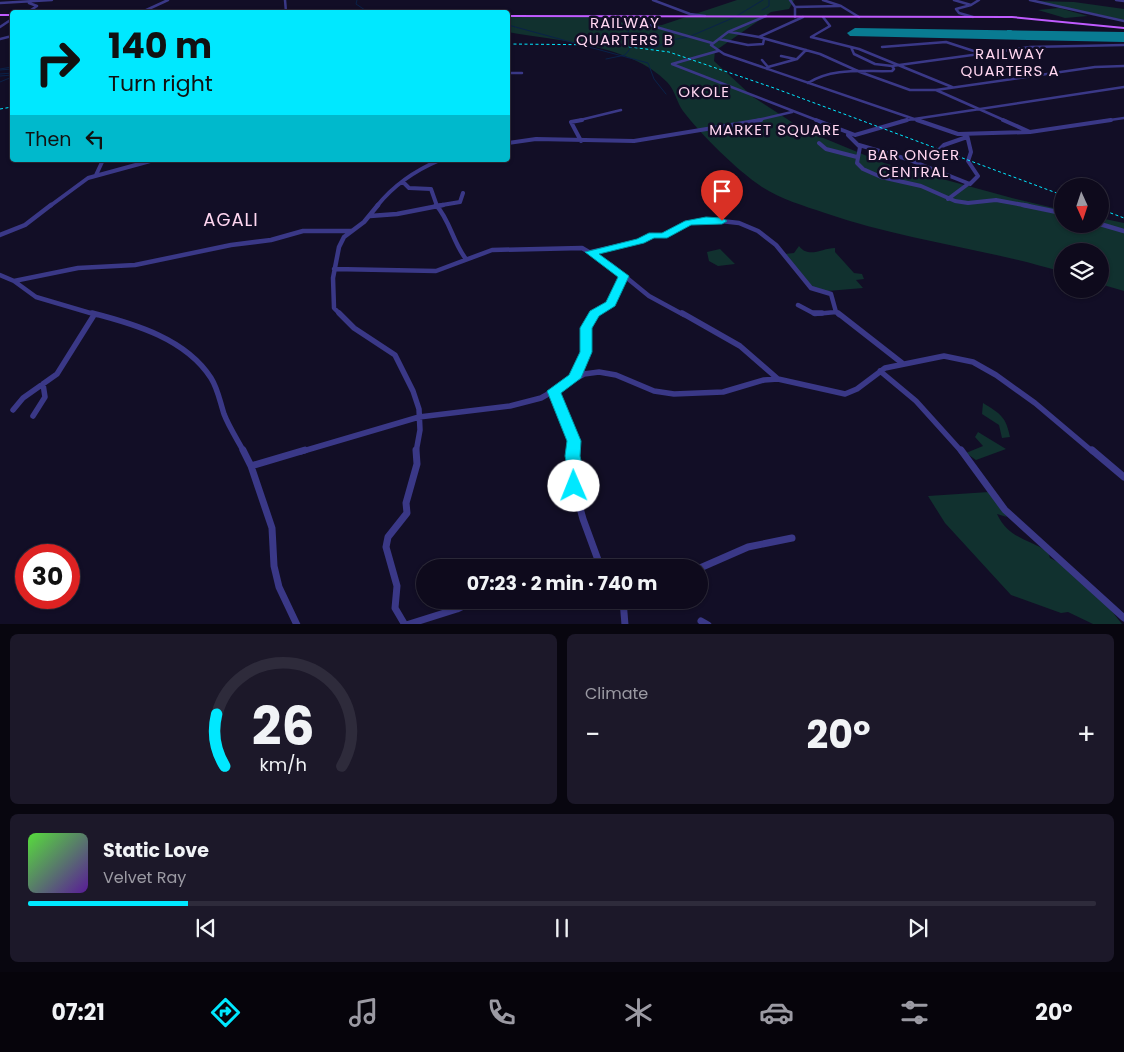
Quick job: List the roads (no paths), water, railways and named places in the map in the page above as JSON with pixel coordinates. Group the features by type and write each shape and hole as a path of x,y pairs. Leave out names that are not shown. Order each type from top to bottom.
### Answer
{"main road":[{"path":"510,16 691,15 1032,18 1124,28"}],"street":[{"path":"0,3 52,0"},
{"path":"146,10 168,0"},
{"path":"653,0 691,15"},
{"path":"790,0 795,7 795,16"},
{"path":"823,0 840,6 859,17"},
{"path":"954,0 971,5"},
{"path":"973,17 959,13 956,9 971,5 979,0"},
{"path":"1030,0 1124,21"},
{"path":"1116,0 1124,1"},
{"path":"26,3 36,6 31,10"},
{"path":"795,7 840,6"},
{"path":"655,16 649,25 712,42 766,16"},
{"path":"759,37 802,16"},
{"path":"823,17 830,26 811,37 851,47 952,87"},
{"path":"0,27 10,19"},
{"path":"730,32 759,37 823,55 860,72 910,90 936,90 1096,67 1124,66"},
{"path":"718,39 757,45 764,44 764,39"},
{"path":"712,42 711,45 718,52 967,136"},
{"path":"882,47 948,42 984,54"},
{"path":"851,47 854,54 875,64 892,66 1035,46 1124,45"},
{"path":"768,68 796,59 806,50"},
{"path":"718,52 672,64 844,132 858,135 892,122 1124,87"},
{"path":"781,56 796,59"},
{"path":"762,60 768,68"},
{"path":"808,83 828,75 892,71 894,69 892,66"},
{"path":"1053,70 1060,73"},
{"path":"510,73 522,73"},
{"path":"936,90 1030,132"},
{"path":"582,141 571,122 588,120 621,110"},
{"path":"510,143 536,139 582,141 653,139 766,119 792,112"},
{"path":"907,159 930,159 944,145 967,136 1030,132 1124,118"},
{"path":"844,132 859,145 907,159 968,184"},
{"path":"948,198 973,182 978,176 968,161 971,152 967,136"},
{"path":"818,144 857,157"},
{"path":"859,145 860,152 856,162 870,173 919,185 941,196 965,203 996,200 1054,211"},
{"path":"96,175 102,162"},
{"path":"0,235 25,225 67,192 96,175 146,162"},
{"path":"436,162 422,168 382,199 370,216 342,240 334,270 334,308 354,328 398,359 419,409 420,430 415,454 417,464 406,503 407,513 388,537 386,547 388,560 397,586 395,608 409,624 456,609"},
{"path":"403,182 409,188 431,189 436,206 442,211 461,256 466,260"},
{"path":"370,216 397,214 460,202 463,193"},
{"path":"590,252 640,241 652,235 664,236 689,223 706,220 739,224 758,231 776,245 811,288 823,290 833,296 836,299 836,312"},
{"path":"1109,227 1124,231"},
{"path":"14,280 78,268 135,265 231,245 261,242 305,230 351,231"},
{"path":"334,270 436,271 492,250 579,248 590,252 656,300 733,342 778,379"},
{"path":"0,275 14,280 36,297 94,315 119,320 166,339 184,350 198,364 216,387 224,414 251,466 272,528 274,566 279,587 297,624"},
{"path":"574,378 586,352 586,328 594,314 611,304 624,276"},
{"path":"798,305 815,314 836,312 902,364"},
{"path":"13,410 23,396 43,384 59,371 94,315"},
{"path":"251,466 419,417 510,406 541,398 584,374 599,372 616,375 654,391 674,394 723,392 764,380 778,379 845,394 865,384 880,371 902,364 944,356 977,364 1035,404 1124,477"},
{"path":"880,371 933,420 971,463 1004,509 1039,542 1070,566 1124,618"},
{"path":"33,416 45,397 43,384"},
{"path":"554,391 574,441 573,456 576,475 574,486 583,519 598,559"},
{"path":"708,564 748,547 792,538"},
{"path":"624,609 625,624"}],"waterway":[{"path":"357,0 356,4 365,10"},
{"path":"691,36 735,17 763,0"},
{"path":"762,10 769,6 769,0"},
{"path":"510,26 621,56"},
{"path":"627,27 629,28 628,33 634,38 631,40 633,44"},
{"path":"644,45 647,38 651,37"},
{"path":"621,56 625,55 633,45 655,48 671,40 688,37"},
{"path":"606,59 621,56"},
{"path":"621,56 648,63 654,79 666,94"},
{"path":"0,69 10,67"},
{"path":"0,70 10,69"},
{"path":"0,74 10,73"},
{"path":"0,76 10,75"},
{"path":"0,82 10,78"}],"railway":[{"path":"510,44 615,45 669,52 774,88 1054,192"},
{"path":"0,109 10,107"},
{"path":"1109,212 1124,218"}],"district":[{"name":"RAILWAY QUARTERS B","path":"625,32"},
{"name":"RAILWAY QUARTERS A","path":"1010,62"},
{"name":"OKOLE","path":"704,92"},
{"name":"MARKET SQUARE","path":"775,130"},
{"name":"BAR ONGER CENTRAL","path":"914,164"},
{"name":"AGALI","path":"231,220"}]}
